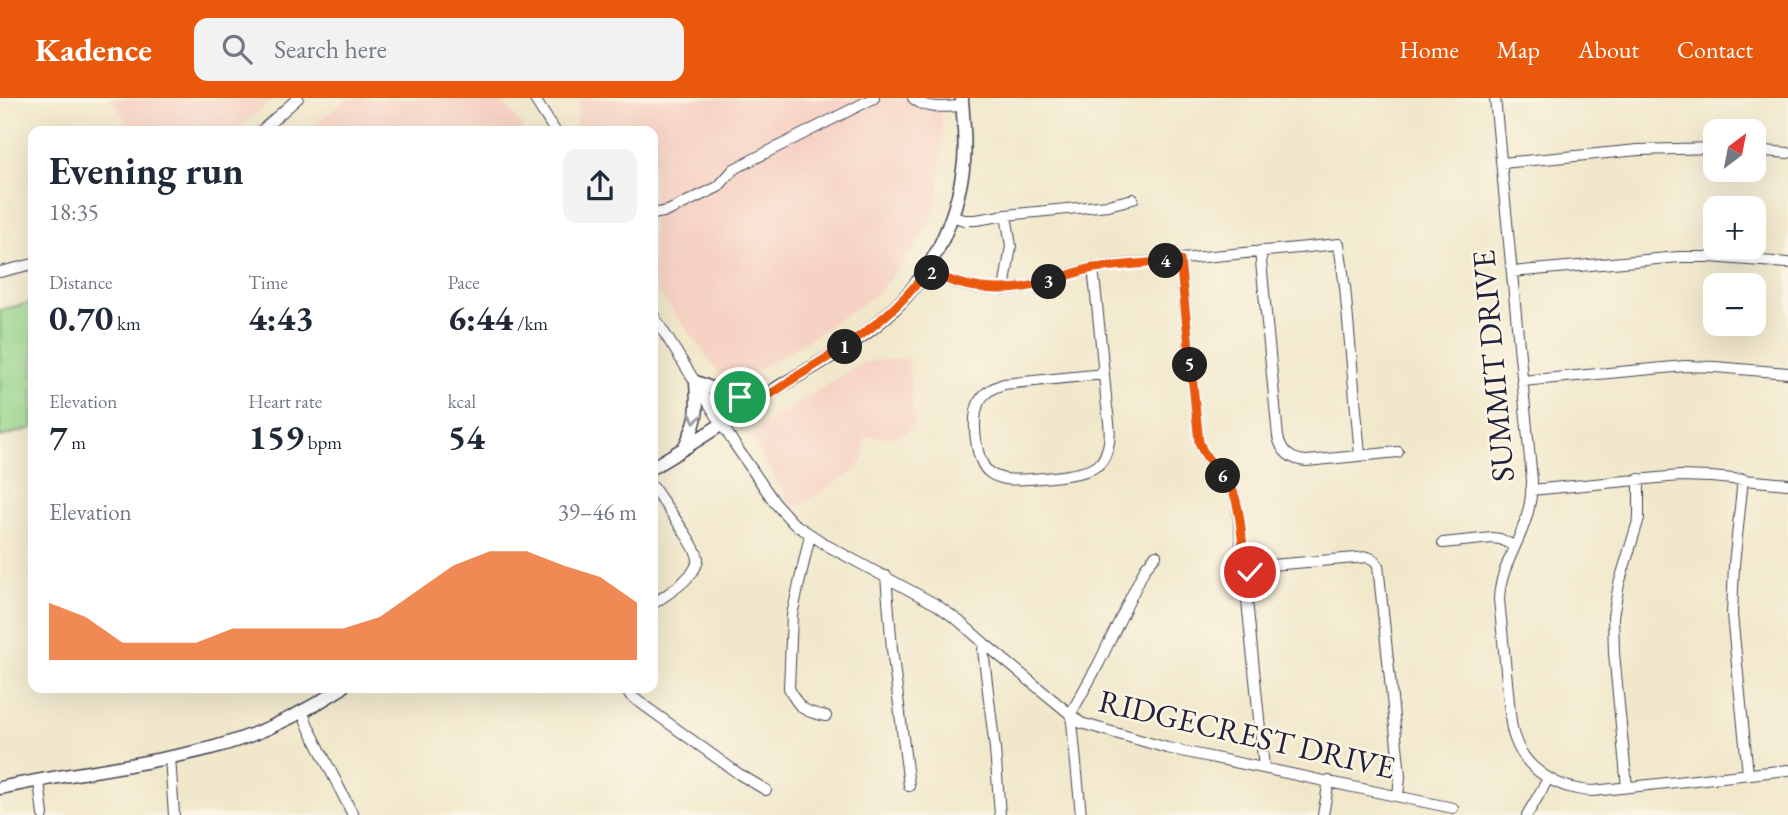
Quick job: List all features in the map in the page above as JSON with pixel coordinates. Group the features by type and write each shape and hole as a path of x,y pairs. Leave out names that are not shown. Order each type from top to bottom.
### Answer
{"main road":[{"path":"658,464 844,347 874,326 905,298 927,270 952,216 964,160 963,102"},
{"path":"682,450 697,415 696,382 729,395 762,398"},
{"path":"0,788 213,748 292,718 333,693"}],"street":[{"path":"267,126 298,98"},
{"path":"534,98 552,126"},
{"path":"658,213 668,211 718,187 734,169 874,98"},
{"path":"913,98 922,105 933,107 963,102"},
{"name":"SUMMIT DRIVE","path":"1495,98 1531,475 1525,521 1503,573 1499,599 1511,723 1516,741 1526,759 1548,779"},
{"path":"1502,163 1652,149 1703,148"},
{"path":"1766,151 1788,153"},
{"path":"952,216 970,220 1108,205 1133,199"},
{"path":"1004,290 1011,246 1006,215"},
{"path":"927,270 964,285 1004,290 1039,285 1093,268 1339,244 1360,455"},
{"path":"1260,251 1280,445 1284,452 1299,461 1398,452"},
{"path":"1512,272 1679,257 1788,263"},
{"path":"1180,260 1199,442 1205,457 1227,480 1234,492 1238,512 1264,768"},
{"path":"0,272 28,265"},
{"path":"1093,268 1104,374 1110,437 1109,447 1095,468 1077,474 1018,480 1003,479 990,473 983,464 976,440 975,414 979,402 994,387 1104,374"},
{"name":"RIDGECREST DRIVE","path":"658,323 735,445 780,510 793,523 937,605 1081,723 1167,748 1454,808"},
{"path":"1522,381 1671,367 1716,367 1788,373"},
{"path":"1531,490 1689,476 1788,484"},
{"path":"1743,479 1732,615 1748,774"},
{"path":"1627,787 1613,616 1619,584 1638,525 1639,480"},
{"path":"658,494 698,558 689,577 658,600"},
{"path":"810,535 792,615 789,688 801,708 826,716"},
{"path":"1443,543 1492,538 1514,546"},
{"path":"1081,815 1072,716 1145,568 1156,555"},
{"path":"1246,581 1250,572 1259,566 1368,556 1374,559 1378,565 1400,777 1398,796"},
{"path":"886,576 909,786"},
{"path":"985,644 983,650 1000,815"},
{"path":"628,693 709,753 766,790"},
{"path":"302,711 353,815"},
{"path":"170,757 174,815"},
{"path":"1527,815 1548,779 1561,785 1593,791 1788,770"},
{"path":"40,781 43,815"},
{"path":"1323,815 1329,781"}],"shaded area":[{"path":"110,98 275,98 242,126 130,126"},
{"path":"349,98 501,98 521,126 313,126"},
{"path":"580,98 940,98 942,144 939,193 928,227 878,293 804,343 733,384 722,377 658,290 658,126 575,126"},
{"path":"908,358 914,423 907,432 897,437 867,437 864,457 856,470 794,509 751,439 755,430 863,362"}],"green space":[{"path":"28,303 28,429 0,437 0,310"}],"route":[{"path":"740,397 762,398 854,341 896,307 927,270 964,285 1004,290 1039,285 1093,268 1180,260 1199,442 1205,457 1227,480 1234,492 1246,581 1250,572"}]}
